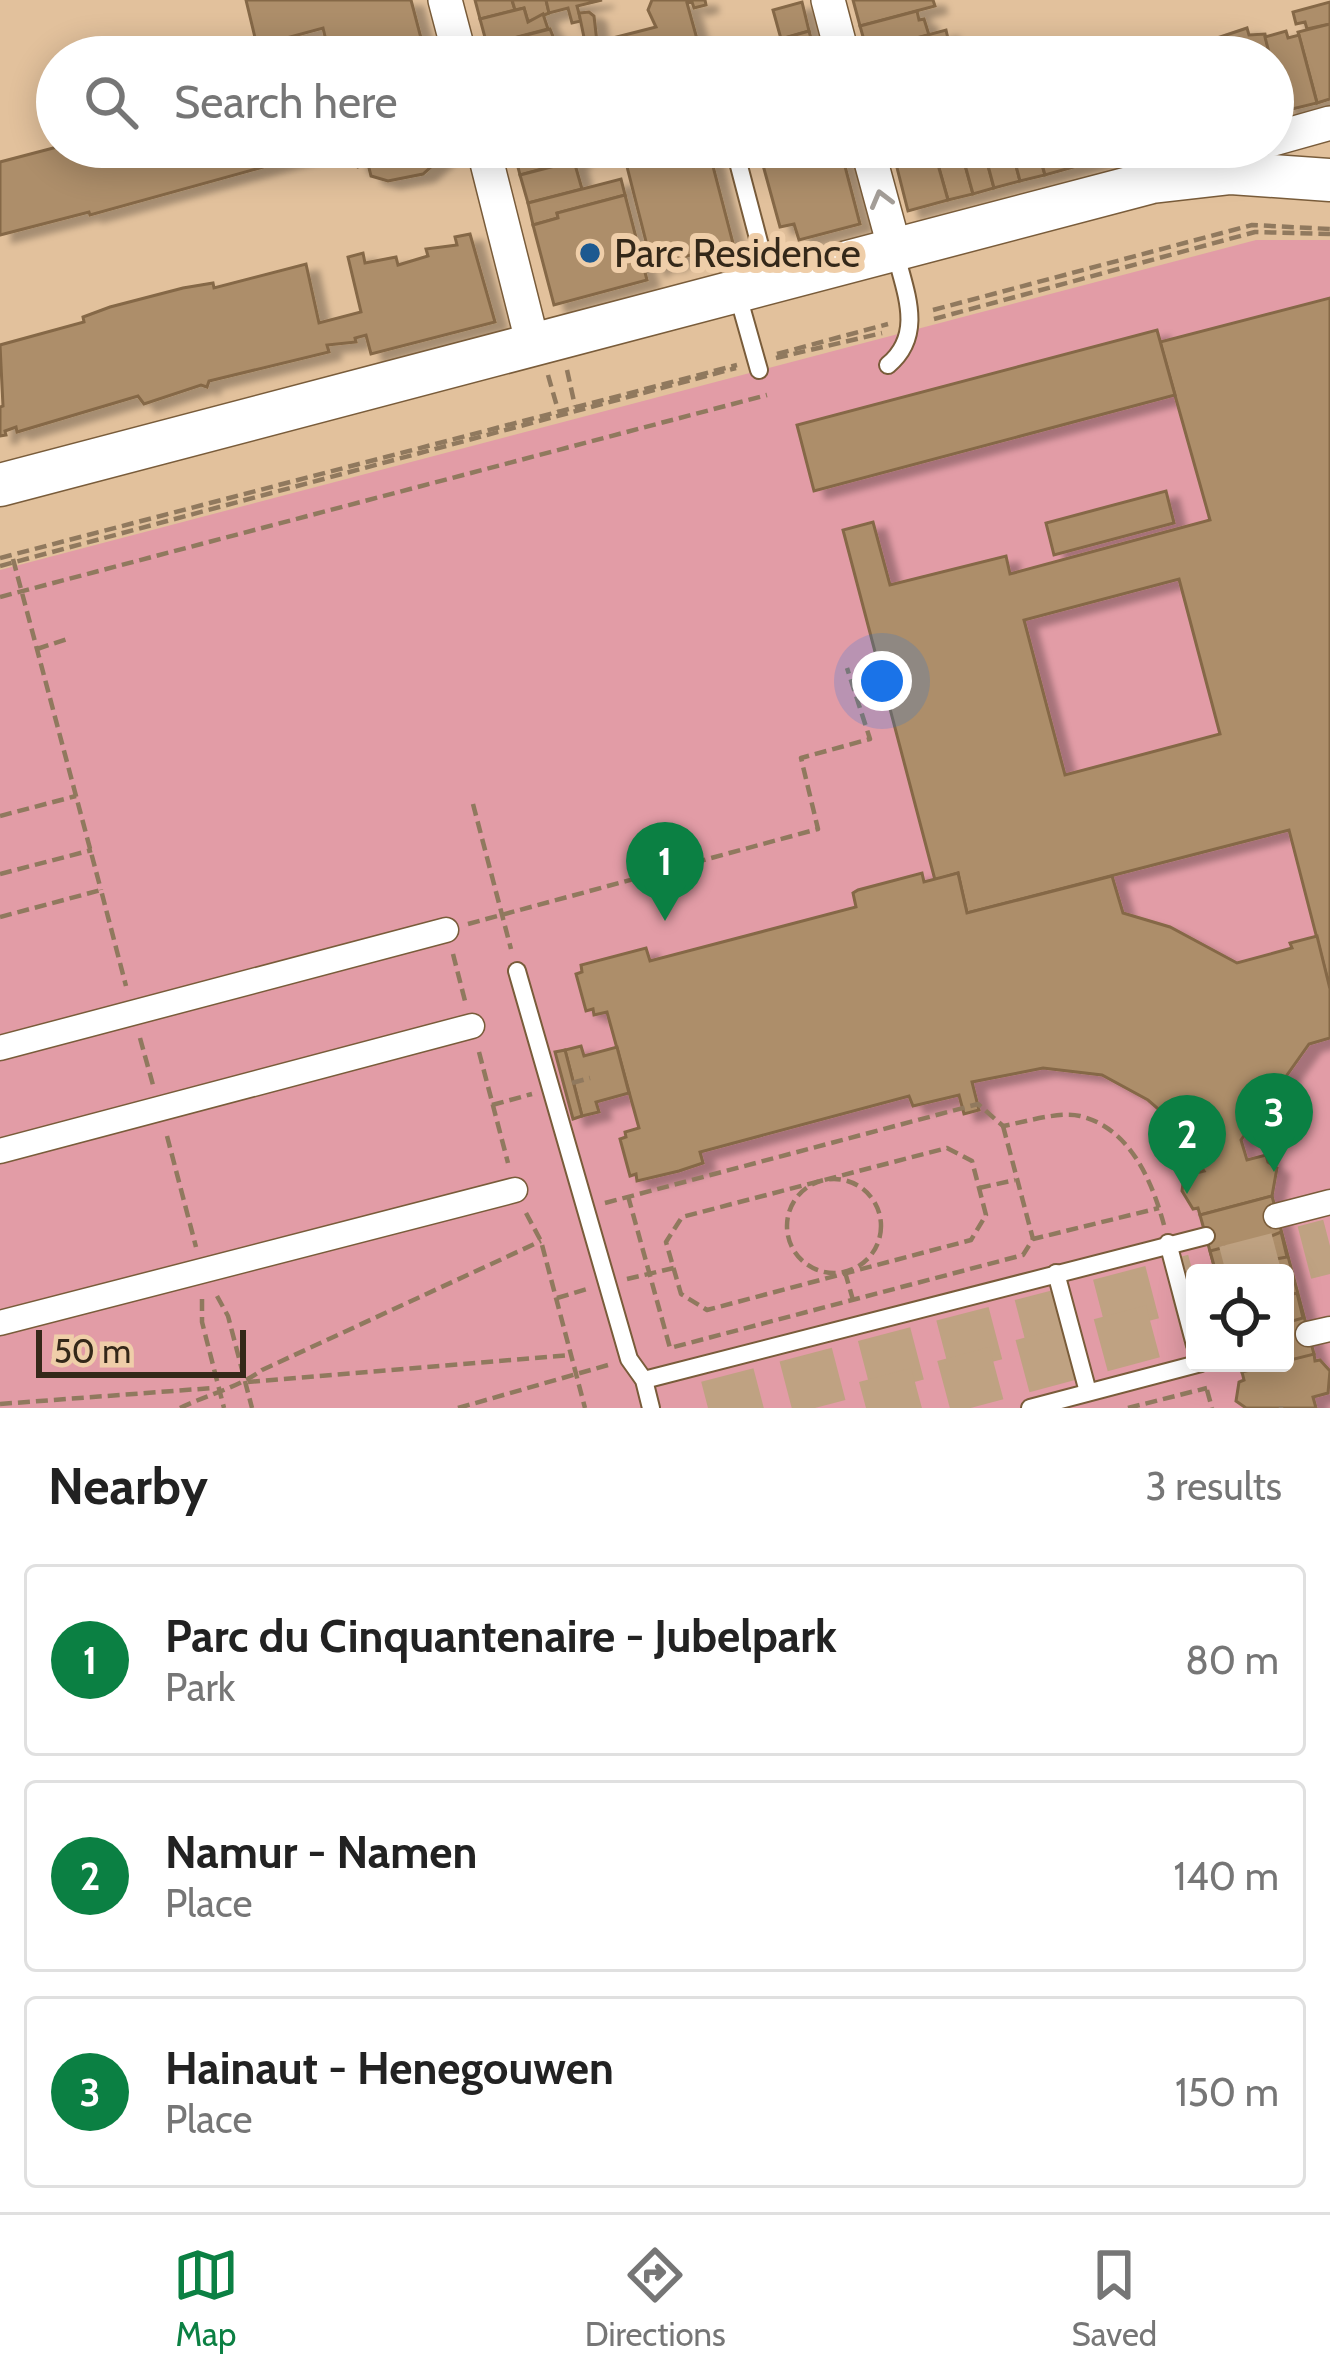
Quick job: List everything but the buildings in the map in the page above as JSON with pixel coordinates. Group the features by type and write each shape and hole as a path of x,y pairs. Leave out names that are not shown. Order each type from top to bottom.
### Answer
{"street":[{"path":"445,0 454,36"},
{"path":"828,0 837,36"},
{"path":"1294,133 1330,123"},
{"path":"490,168 550,355"},
{"path":"873,168 895,250"},
{"path":"0,485 550,355 754,287 1208,168"},
{"path":"1276,168 1330,180"},
{"path":"0,1048 446,930"},
{"path":"0,1150 472,1026"},
{"path":"0,1323 514,1190"},
{"path":"1276,1216 1330,1202"}],"lane":[{"path":"737,168 754,287 757,364"},
{"path":"888,365 904,350 911,321 895,250"},
{"path":"517,971 629,1359 644,1380 652,1408"},
{"path":"644,1380 1206,1236"},
{"path":"1168,1243 1186,1311"},
{"path":"1056,1273 1088,1392"},
{"path":"1030,1408 1186,1367"}],"path":[{"path":"0,562 757,364 1252,225 1330,232"},
{"path":"550,355 576,409"},
{"path":"0,597 767,394"},
{"path":"13,558 202,1270 228,1316 252,1408"},
{"path":"37,649 67,639"},
{"path":"446,930 818,829 801,758 870,739 847,668"},
{"path":"0,816 77,795"},
{"path":"473,804 517,971"},
{"path":"0,874 92,850"},
{"path":"0,917 101,890"},
{"path":"564,1085 590,1078"},
{"path":"492,1105 532,1094"},
{"path":"587,1207 978,1104 1003,1126 1033,1239"},
{"path":"1003,1126 1078,1115 1120,1136 1152,1185 1168,1243"},
{"path":"947,1148 972,1161 986,1215 971,1240 707,1310 681,1294 666,1242 682,1216 821,1181 947,1148"},
{"path":"979,1188 1017,1179"},
{"path":"821,1181 854,1184 878,1209 880,1231 873,1252 845,1272 812,1268 796,1254 787,1233 794,1201 821,1181"},
{"path":"628,1196 670,1348 1023,1255 1033,1239 1159,1208"},
{"path":"245,1382 541,1241"},
{"path":"649,1274 674,1268"},
{"path":"202,1270 202,1322 224,1408"},
{"path":"845,1272 853,1300"},
{"path":"556,1298 583,1290"},
{"path":"180,1408 245,1382 571,1355"},
{"path":"458,1408 629,1359"},
{"path":"1128,1408 1207,1388"},
{"path":"0,1404 219,1389"}],"shaded area":[{"path":"1256,240 1330,240 1330,1408 0,1408 0,570"}],"tunnel":[{"path":"1261,1264 1330,1246"},
{"path":"708,1408 1186,1283"},
{"path":"866,1408 1186,1322"}],"place":[{"name":"Parc Residence","path":"590,253"},
{"name":"Parc du Cinquantenaire - Jubelpark","path":"665,921"},
{"name":"Hainaut - Henegouwen","path":"1274,1172"},
{"name":"Namur - Namen","path":"1187,1194"}]}
